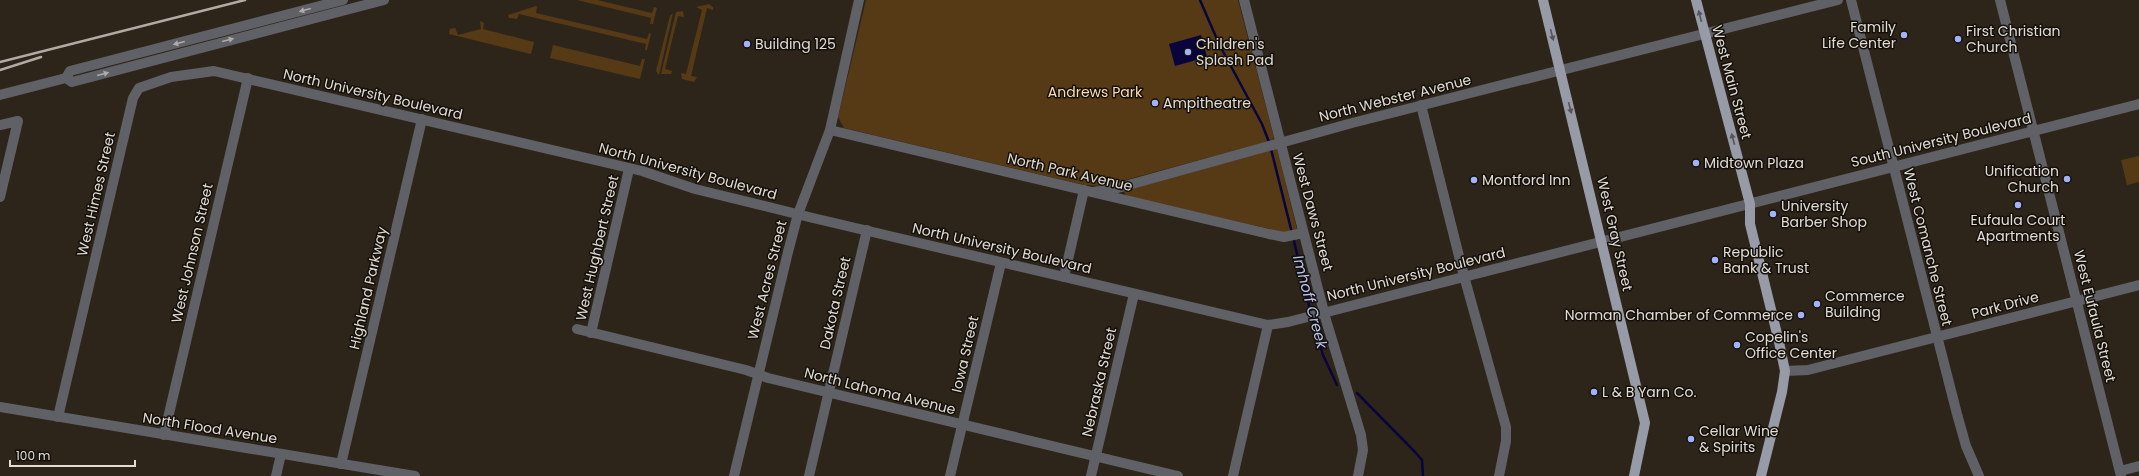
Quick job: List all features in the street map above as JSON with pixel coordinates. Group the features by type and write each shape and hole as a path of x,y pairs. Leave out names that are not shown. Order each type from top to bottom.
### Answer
{"main road":[{"name":"West Gray Street","path":"1543,0 1603,242 1645,422 1634,476"},
{"name":"West Main Street","path":"1696,0 1750,204 1750,224 1785,371 1782,392 1761,476"}],"street":[{"path":"0,95 66,78 70,71 343,0"},
{"path":"66,78 72,82 384,0"},
{"name":"West Acres Street","path":"734,476 798,214 830,130 859,0"},
{"name":"West Daws Street","path":"1244,0 1303,233 1316,314 1361,435 1363,450 1358,476"},
{"name":"North Webster Avenue","path":"1089,191 1114,190 1281,142 1421,105 1838,0"},
{"name":"West Comanche Street","path":"1851,0 1966,446 1979,476"},
{"name":"West Eufaula Street","path":"2000,0 2121,473"},
{"name":"West Himes Street","path":"58,417 133,98 139,88 171,77 186,74 214,71 248,78"},
{"name":"North University Boulevard","path":"248,78 629,169 695,188 798,214 1268,325 1288,322 1750,204"},
{"name":"West Johnson Street","path":"164,435 248,78"},
{"name":"South University Boulevard","path":"1750,204 2139,104"},
{"path":"1421,105 1464,276 1506,427 1506,441 1499,476"},
{"name":"Highland Parkway","path":"341,464 422,119"},
{"path":"0,124 18,121 0,197"},
{"name":"North Park Avenue","path":"830,130 1269,234 1284,237 1303,233"},
{"name":"West Hughbert Street","path":"591,333 629,169"},
{"path":"1064,277 1089,191"},
{"name":"Dakota Street","path":"809,476 867,230"},
{"name":"Iowa Street","path":"950,476 1001,263"},
{"name":"Park Drive","path":"1785,371 1808,370 2139,285"},
{"name":"Nebraska Street","path":"1091,476 1134,294"},
{"path":"1233,476 1268,325"},
{"name":"North Lahoma Avenue","path":"577,329 962,425 1178,476"},
{"name":"North Flood Avenue","path":"0,407 415,476"},
{"path":"276,476 281,454"},
{"path":"2121,473 2139,466"}],"green space":[{"path":"577,0 597,0 652,13 654,7 657,8 653,24 650,24 651,18"},
{"name":"Andrews Park","path":"866,0 1238,0 1274,138 1270,141 1103,186 1084,185 844,128 838,117"},
{"path":"709,4 713,7 713,10 707,8 691,76 697,77 694,82 682,79 681,73 686,74 702,10 696,7"},
{"path":"536,6 536,13 647,39 649,33 651,34 647,50 645,50 646,44 519,14 517,19 509,18 508,15"},
{"path":"683,11 684,17 678,16 665,69 672,71 671,74 661,74 676,12"},
{"path":"673,13 659,75 656,71 670,16"},
{"path":"480,21 484,23 483,29 534,42 531,54 449,34 450,29 455,28 458,35 481,29"},
{"path":"553,45 640,66 642,59 645,59 640,79 550,58"},
{"path":"1277,148 1297,229 1287,233 1126,196 1124,191"},
{"path":"2139,156 2139,182 2127,185 2121,160"}],"shaded area":[{"name":"Children's Splash Pad","path":"1201,35 1207,57 1175,66 1169,44"}],"waterway":[{"name":"Imhoff Creek","path":"1200,0 1219,44 1262,124 1269,142"},
{"name":"Imhoff Creek","path":"1271,149 1291,229"},
{"name":"Imhoff Creek","path":"1294,241 1311,314"},
{"name":"Imhoff Creek","path":"1312,319 1323,355 1337,385"},
{"name":"Imhoff Creek","path":"1357,393 1422,460 1423,476"}],"railway":[{"path":"0,62 245,0"},
{"path":"0,70 41,57"}],"place":[{"name":"Family Life Center","path":"1904,35"},
{"name":"First Christian Church","path":"1958,39"},
{"name":"Building 125","path":"747,44"},
{"name":"Children's Splash Pad","path":"1188,52"},
{"name":"Ampitheatre","path":"1155,103"},
{"name":"Midtown Plaza","path":"1696,163"},
{"name":"Unification Church","path":"2067,179"},
{"name":"Montford Inn","path":"1474,180"},
{"name":"Eufaula Court Apartments","path":"2018,205"},
{"name":"University Barber Shop","path":"1773,214"},
{"name":"Republic Bank & Trust","path":"1715,260"},
{"name":"Commerce Building","path":"1817,304"},
{"name":"Norman Chamber of Commerce","path":"1801,315"},
{"name":"Copelin's Office Center","path":"1737,345"},
{"name":"L & B Yarn Co.","path":"1594,392"},
{"name":"Cellar Wine & Spirits","path":"1691,439"}]}
